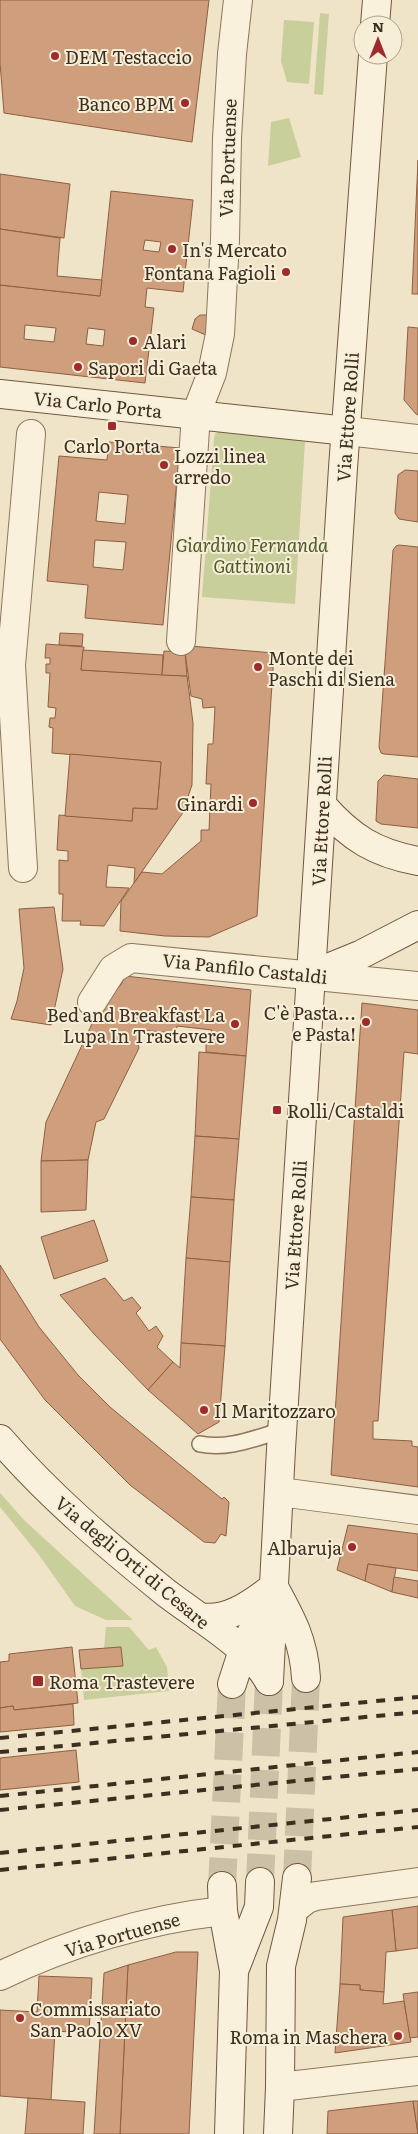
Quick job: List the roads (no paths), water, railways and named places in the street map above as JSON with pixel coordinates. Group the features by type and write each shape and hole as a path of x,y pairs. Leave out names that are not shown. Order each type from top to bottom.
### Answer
{"main road":[{"name":"Via Portuense","path":"181,641 196,414 212,373 220,334 225,240 227,129 238,0"},
{"path":"376,15 377,0"},
{"name":"Via Ettore Rolli","path":"269,1681 282,1430 311,974 346,430 372,65"},
{"name":"Via Carlo Porta","path":"0,394 418,439"},
{"path":"23,868 8,748 12,637 31,434"},
{"path":"322,805 335,820 366,845 395,856 418,861"},
{"path":"311,974 360,955 418,925"},
{"name":"Via Panfilo Castaldi","path":"92,1002 113,969 131,958 311,974 418,986"},
{"name":"Via degli Orti di Cesare","path":"0,1440 52,1495 92,1531 165,1592 243,1650 255,1661 269,1681"},
{"path":"280,1492 418,1510"},
{"path":"199,1617 216,1618 235,1613 274,1587 300,1637 304,1652 306,1678"},
{"name":"Via Ettore Rolli","path":"199,1617 213,1638 232,1684 243,1650 274,1587"},
{"path":"278,2134 281,1966 294,1908 297,1878"},
{"path":"294,1908 307,1899 316,1896 418,1882"},
{"path":"228,2134 234,1971 260,1895 266,1932 281,1966"},
{"name":"Via Portuense","path":"0,1976 35,1961 125,1931 178,1917 223,1899 234,1971"},
{"path":"280,2088 418,2071"}],"lane":[{"path":"200,1444 226,1446 282,1430"}],"tunnel":[{"path":"297,1878 306,1678"},
{"path":"260,1882 269,1681"},
{"path":"222,1886 232,1684"}],"railway":[{"path":"0,1738 418,1697"},
{"path":"0,1752 418,1712"},
{"path":"0,1796 418,1752"},
{"path":"0,1810 418,1769"},
{"path":"0,1853 418,1810"},
{"path":"0,1870 418,1827"}],"place":[{"name":"DEM Testaccio","path":"55,56"},
{"name":"Banco BPM","path":"185,103"},
{"name":"In's Mercato","path":"172,249"},
{"name":"Fontana Fagioli","path":"286,272"},
{"name":"Alari","path":"133,341"},
{"name":"Sapori di Gaeta","path":"78,367"},
{"name":"Carlo Porta","path":"112,426"},
{"name":"Lozzi linea arredo","path":"164,465"},
{"name":"Monte dei Paschi di Siena","path":"258,667"},
{"name":"Ginardi","path":"253,803"},
{"name":"C'è Pasta... e Pasta!","path":"366,1022"},
{"name":"Bed and Breakfast La Lupa In Trastevere","path":"235,1024"},
{"name":"Rolli/Castaldi","path":"277,1110"},
{"name":"Il Maritozzaro","path":"204,1410"},
{"name":"Albaruja","path":"352,1547"},
{"name":"Roma Trastevere","path":"38,1681"},
{"name":"Commissariato San Paolo XV","path":"20,2018"},
{"name":"Roma in Maschera","path":"398,2036"}],"park label":[{"name":"Giardino Fernanda Gattinoni","path":"252,554"}]}
